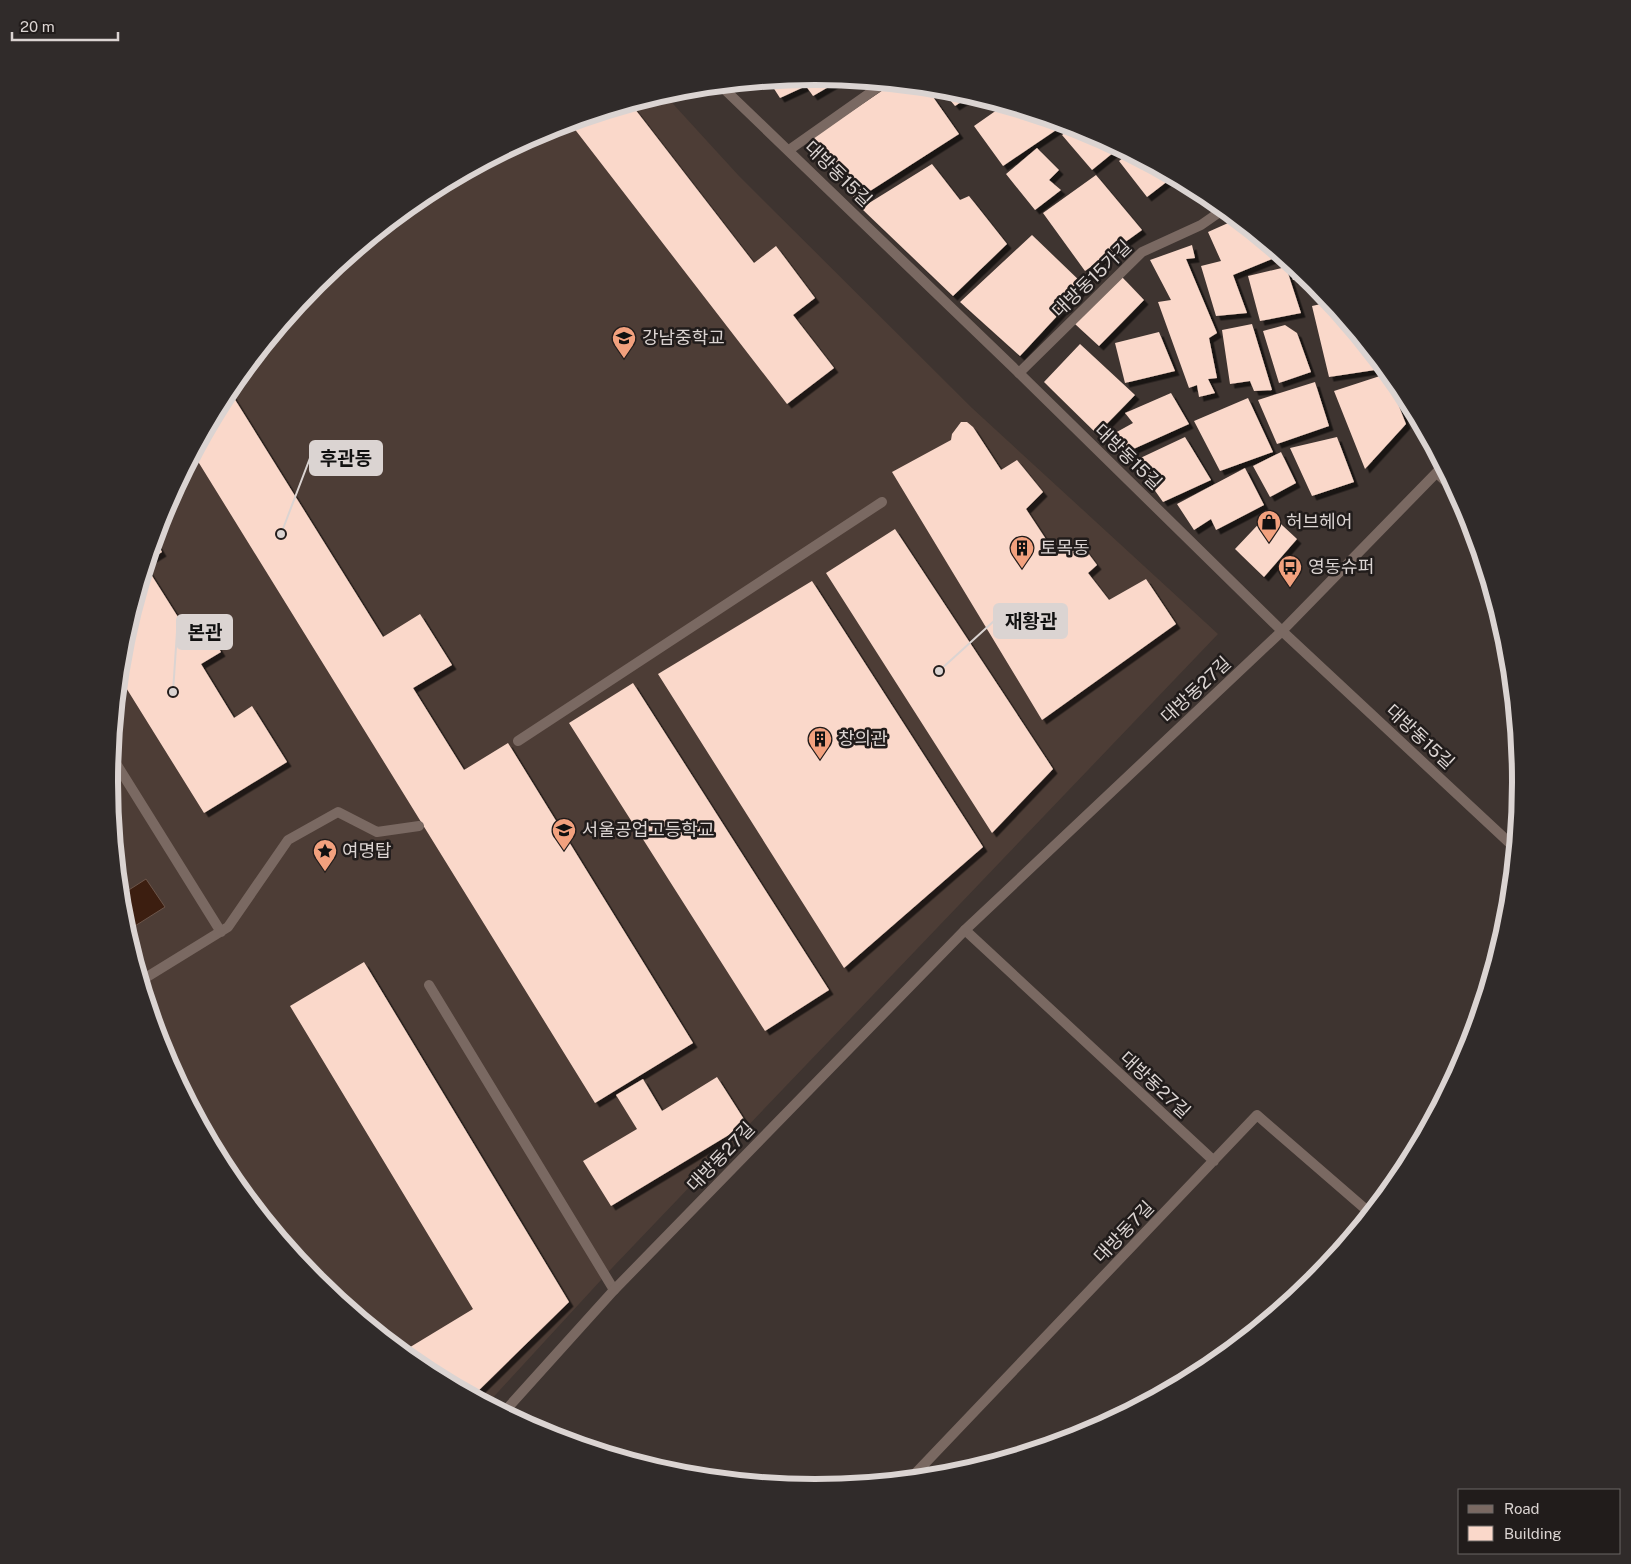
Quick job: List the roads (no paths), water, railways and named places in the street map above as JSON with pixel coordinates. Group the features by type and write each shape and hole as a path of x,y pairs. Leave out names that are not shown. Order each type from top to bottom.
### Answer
{"street":[{"path":"789,150 877,88"},
{"name":"대방동15길","path":"726,91 1019,373 1282,631 1510,843"},
{"name":"대방동15가길","path":"1019,373 1142,252 1202,225 1218,213"},
{"name":"대방동27길","path":"508,1407 614,1290 965,930 1282,631 1439,471"},
{"path":"518,741 882,502"},
{"path":"119,768 221,932"},
{"path":"147,977 228,926 288,840 338,812 377,832 419,826"},
{"name":"대방동27길","path":"965,930 1214,1161"},
{"path":"429,985 614,1290"},
{"name":"대방동7길","path":"917,1471 1256,1115 1366,1209"}],"place":[{"name":"강남중학교","path":"624,359"},
{"name":"후관동","path":"281,534"},
{"name":"허브헤어","path":"1269,543"},
{"name":"토목동","path":"1022,569"},
{"name":"영동슈퍼","path":"1290,588"},
{"name":"재황관","path":"939,671"},
{"name":"본관","path":"173,692"},
{"name":"창의관","path":"820,760"},
{"name":"서울공업고등학교","path":"564,851"},
{"name":"여명탑","path":"325,872"}]}
